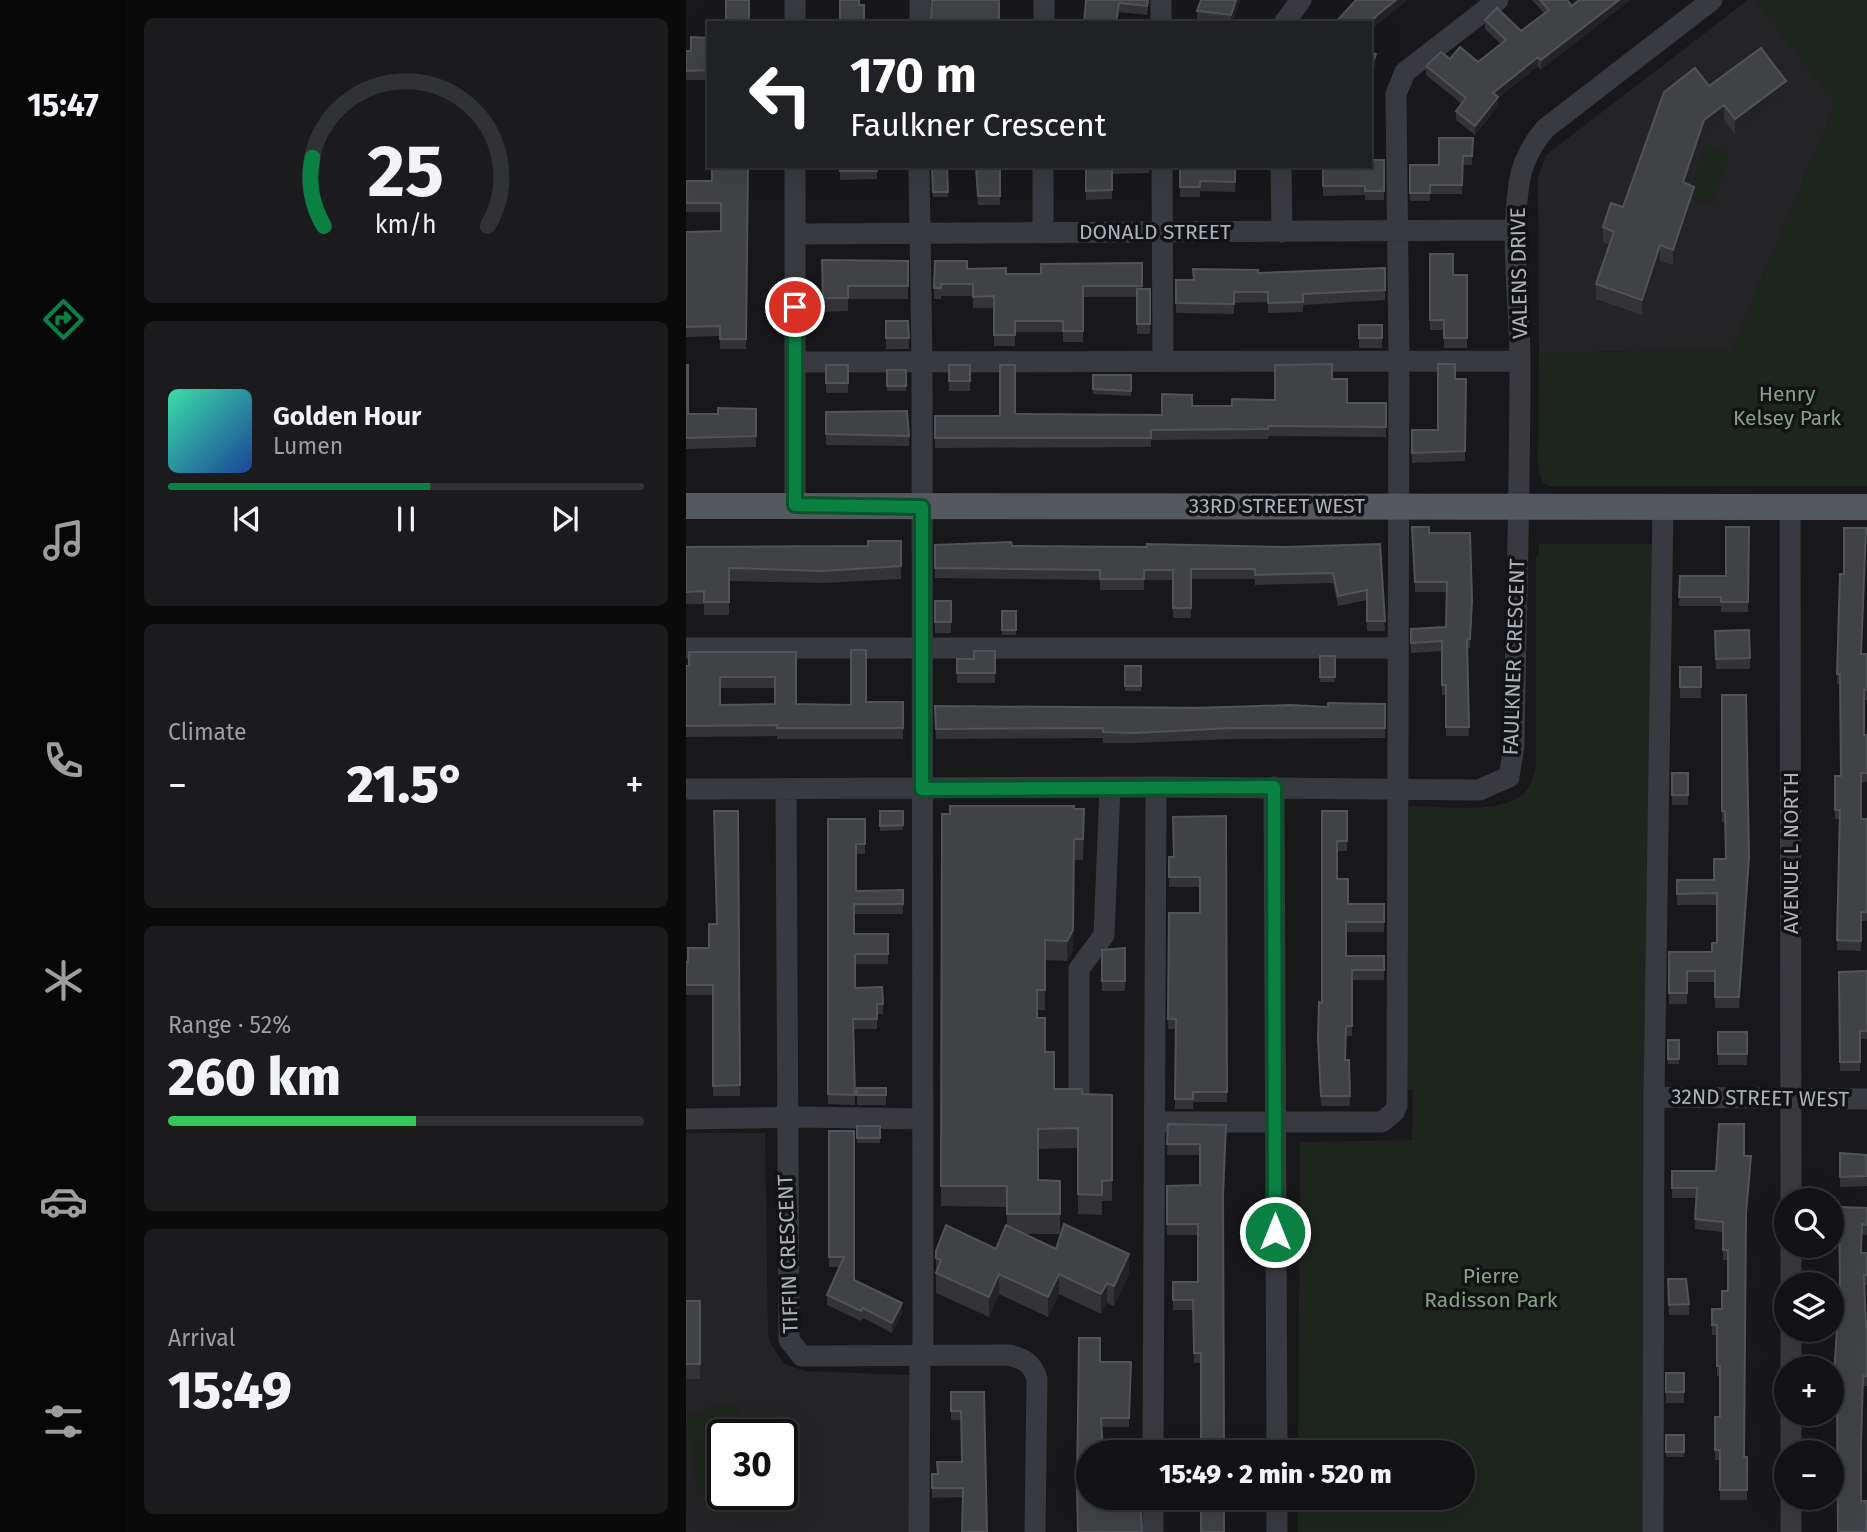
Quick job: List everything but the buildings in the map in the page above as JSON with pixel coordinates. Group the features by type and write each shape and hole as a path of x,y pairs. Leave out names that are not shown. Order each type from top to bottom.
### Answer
{"main road":[{"name":"33RD STREET WEST","path":"686,506 1398,506 1519,509 1790,505 1867,507"}],"street":[{"path":"795,0 795,21"},
{"path":"920,0 920,21"},
{"path":"1044,0 1044,21"},
{"path":"1161,0 1161,21"},
{"path":"1285,21 1301,0"},
{"path":"1155,1122 1382,1122 1394,1112 1397,1105 1400,789 1399,230 1396,94 1400,78 1498,0"},
{"name":"VALENS DRIVE","path":"1519,509 1520,361 1514,230 1523,167 1536,140 1546,128 1712,0"},
{"path":"795,168 795,505"},
{"path":"919,168 922,361 923,1342 920,1356 919,1532"},
{"path":"1043,168 1043,232"},
{"path":"1162,168 1163,361"},
{"path":"1281,168 1282,232"},
{"name":"DONALD STREET","path":"796,234 1514,230"},
{"path":"795,362 1520,361"},
{"name":"AVENUE L NORTH","path":"1790,505 1791,1188"},
{"path":"1653,1532 1654,1097 1663,506"},
{"name":"FAULKNER CRESCENT","path":"686,789 1274,787 1479,790 1509,777 1514,746 1519,509"},
{"path":"686,648 1398,648"},
{"path":"1079,1097 1079,969 1104,935 1110,787"},
{"path":"1153,1440 1156,787"},
{"path":"1274,787 1277,1440"},
{"name":"TIFFIN CRESCENT","path":"786,789 787,1325 793,1348 802,1356 1009,1355 1025,1359 1034,1369 1037,1379 1035,1532"},
{"name":"32ND STREET WEST","path":"1654,1097 1867,1099"},
{"path":"686,1119 922,1119"},
{"path":"1153,1510 1153,1532"},
{"path":"1277,1510 1277,1532"},
{"path":"1791,1510 1791,1532"}],"shaded area":[{"path":"1748,0 1755,0 1836,103 1732,349 1539,353 1538,178 1546,155"},
{"path":"686,1133 765,1133 768,1333 771,1344 784,1364 805,1371 910,1375 910,1532 686,1532"}],"green space":[{"name":"Henry Kelsey Park","path":"1755,0 1867,0 1867,486 1548,486 1543,483 1538,468 1539,353 1732,349 1836,103"},
{"path":"1704,144 1730,153 1713,206 1687,198"},
{"name":"Pierre Radisson Park","path":"1539,544 1653,544 1659,1532 1298,1532 1298,1510 1475,1510 1475,1440 1298,1440 1300,1142 1412,1140 1413,1090 1406,1089 1409,806 1469,808 1500,805 1513,801 1531,784 1536,764 1536,556 1539,556"},
{"path":"737,1404 740,1419 707,1419 707,1495 696,1496 687,1413"}],"route":[{"path":"795,307 795,505 922,507 922,789 1274,787 1275,1232"}]}
